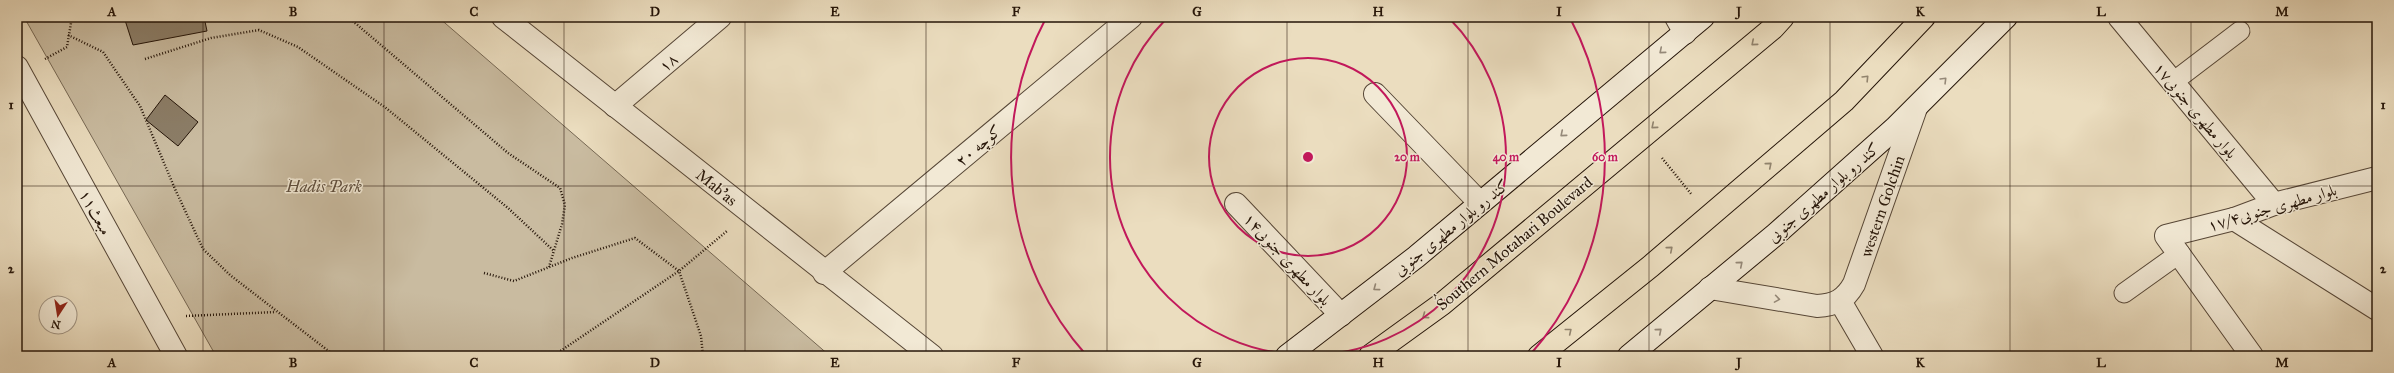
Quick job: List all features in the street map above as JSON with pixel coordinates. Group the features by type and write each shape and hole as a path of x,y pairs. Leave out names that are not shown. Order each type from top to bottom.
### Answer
{"main road":[{"name":"ُSouthern Motahari Boulevard","path":"1370,356 1442,304 1783,17"},
{"path":"1539,356 1844,101 1924,17"}],"street":[{"name":"Mab'as","path":"502,17 824,273 932,356"},
{"name":"۱۸","path":"615,106 720,17"},
{"name":"کوچه ۲۰","path":"824,273 1131,17"},
{"name":"کند رو بلوار مطهری جنوبی","path":"1287,356 1416,257 1480,203 1680,25 1703,17"},
{"name":"کند رو بلوار مطهری جنوبی","path":"1629,356 1776,234 1916,108 2006,17"},
{"name":"بلوار مطهری جنوبی۱۷","path":"2119,17 2274,204"},
{"name":"مبعث۱۱","path":"18,70 176,356"},
{"path":"1375,94 1480,203"},
{"name":"western Golchin","path":"1840,301 1849,293 1854,284 1916,108"},
{"name":"بلوار مطهری جنوبی۱۷/۴","path":"2180,253 2166,236 2234,219 2274,204 2377,178"},
{"name":"بلوار مطهری جنوبی۱۴","path":"1236,204 1341,315"},
{"path":"2234,219 2377,310"},
{"path":"2180,253 2252,356"},
{"path":"1710,288 1818,306 1832,305 1840,301 1872,356"}],"lane":[{"path":"2173,82 2240,31"},
{"path":"2124,293 2180,253"}],"path":[{"path":"18,70 67,47 72,17"},
{"path":"348,17 508,153 560,188 565,205 549,267"},
{"path":"145,59 211,38 259,30 298,46 386,108 508,208 554,251"},
{"path":"68,35 102,52 140,106 175,189 203,249 230,275 335,356"},
{"path":"1643,136 1709,215"},
{"path":"553,356 679,271 749,213"},
{"path":"484,273 514,281 549,267 635,238 679,271 701,336 703,356"},
{"path":"155,318 277,312"}],"green space":[{"name":"Hadis Park","path":"24,17 438,17 830,356 216,356"}],"building":[{"path":"124,17 204,17 207,31 133,45"},
{"path":"165,95 198,122 178,146 146,120"}]}
